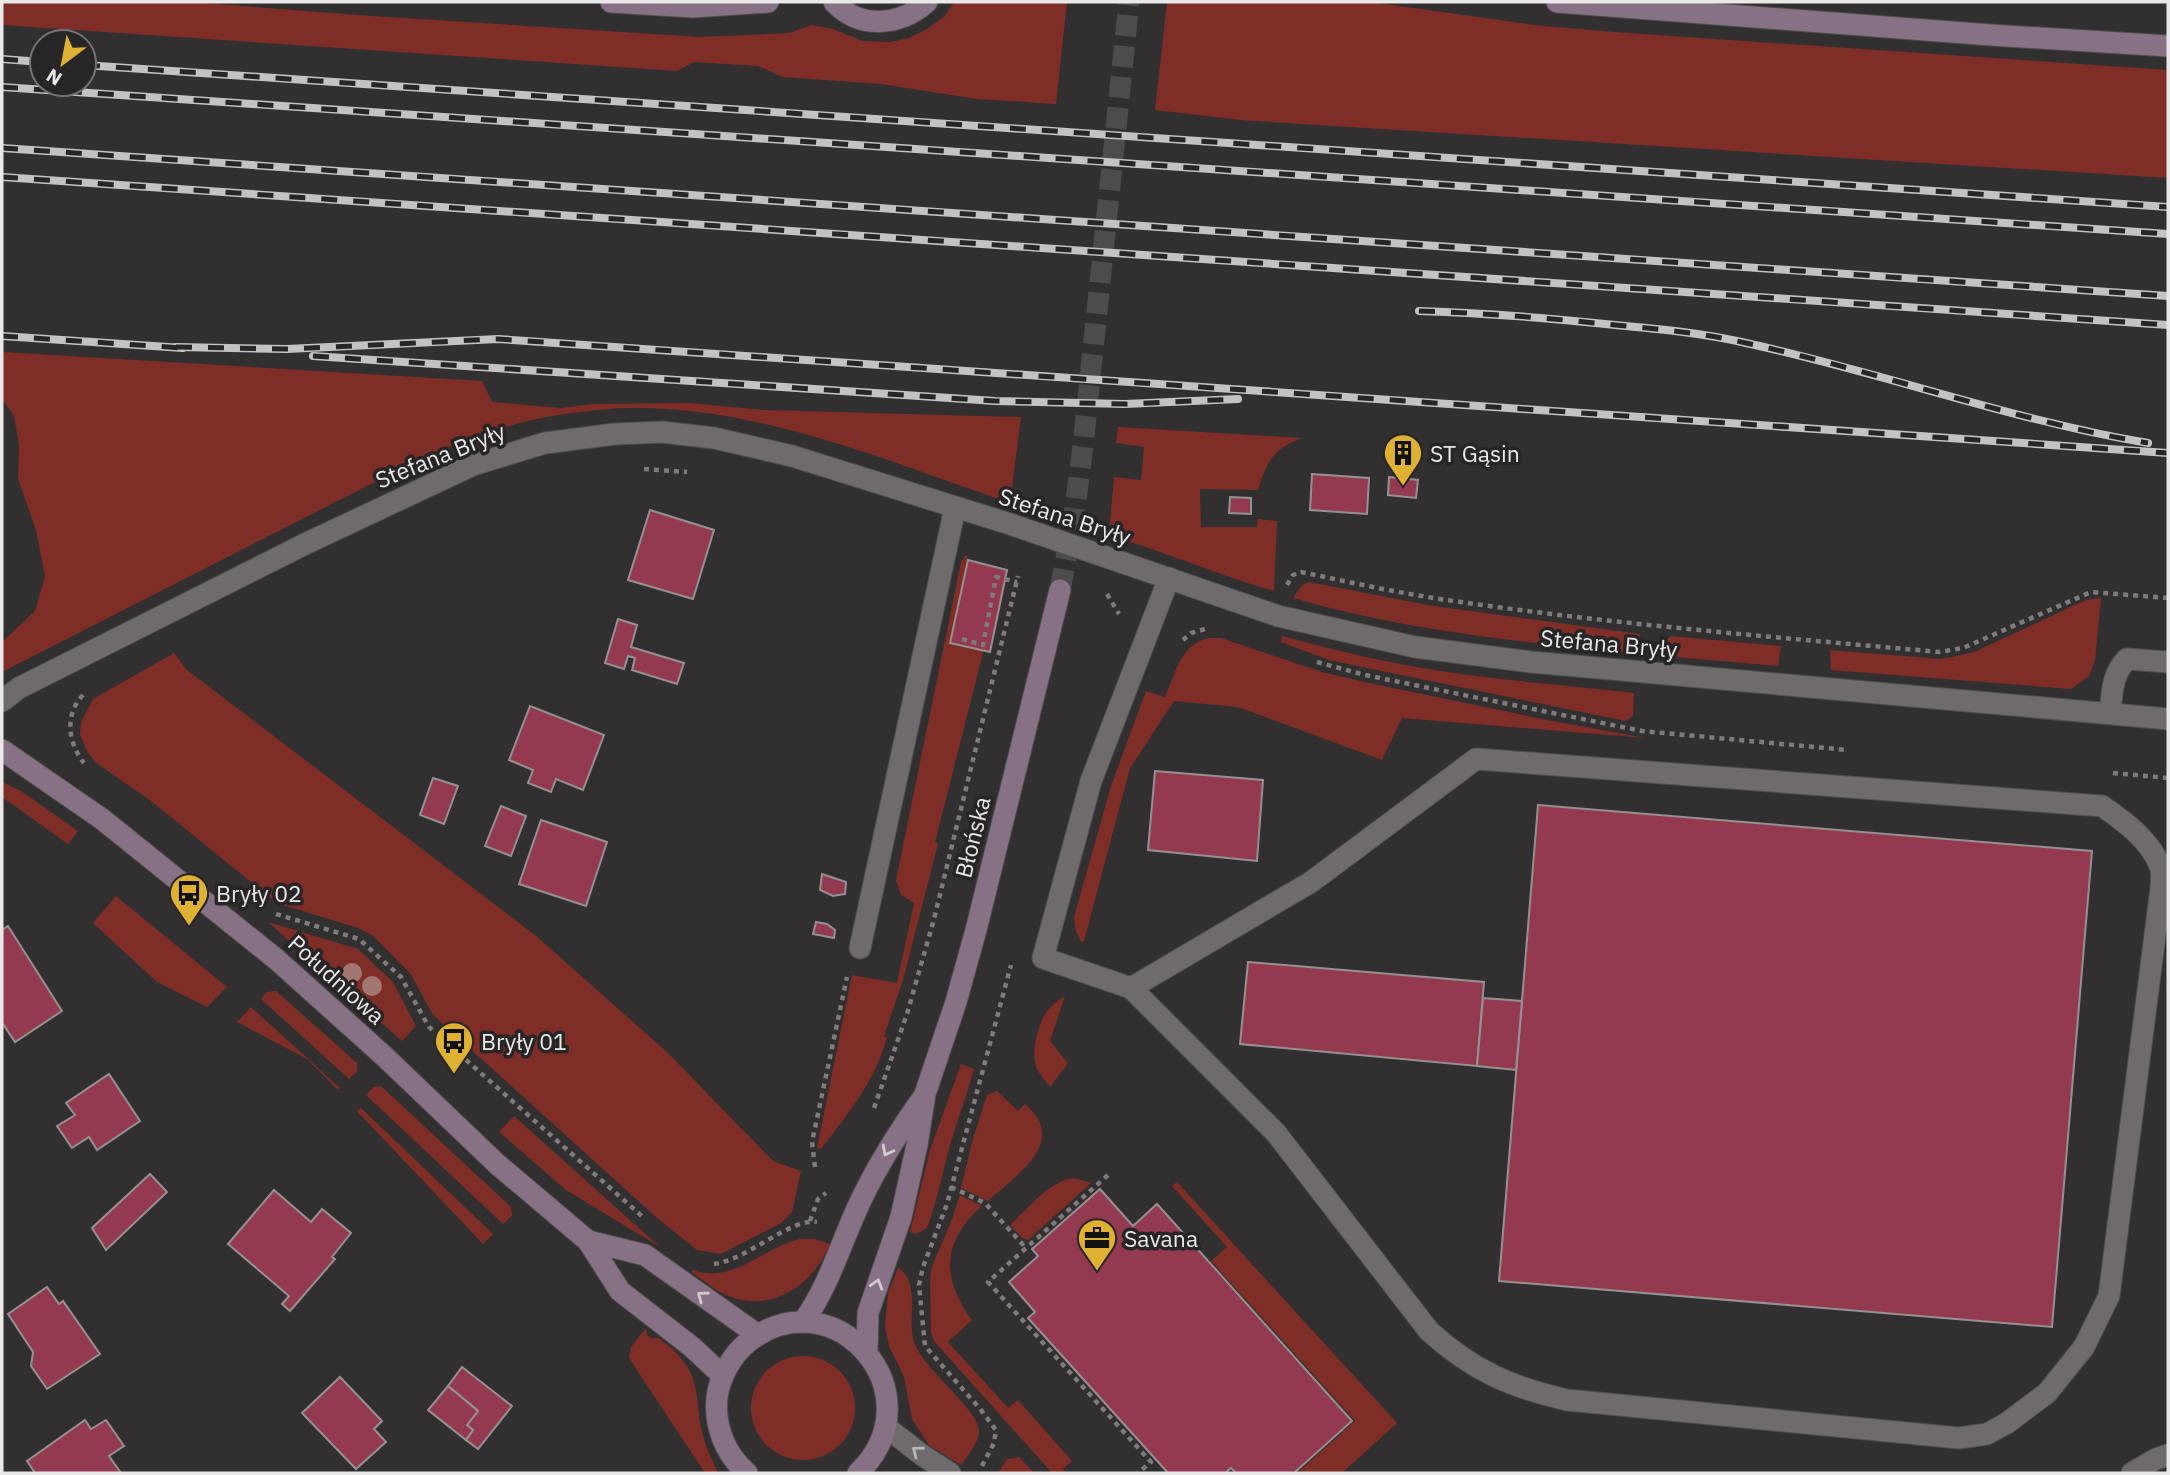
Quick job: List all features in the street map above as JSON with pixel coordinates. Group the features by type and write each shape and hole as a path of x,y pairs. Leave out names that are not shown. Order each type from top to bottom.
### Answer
{"street":[{"path":"611,2 693,6 768,2"},
{"path":"834,2 850,15 876,22 904,18 927,2"},
{"path":"1557,2 1713,8 2168,46"},
{"name":"Stefana Bryły","path":"2,701 19,688 437,481 496,457 545,443 615,434 662,432 714,438 792,456 1010,524 1278,616 1415,647 1623,671 2168,719"},
{"path":"860,948 955,508"},
{"path":"1131,988 1311,882 1476,759 2102,806 2126,822 2165,863 2109,1296 2084,1348 2047,1393 2007,1423 1987,1434 1959,1438 1567,1400 1526,1390 1492,1376 1453,1353 1429,1331 1276,1133 1131,988 1043,958 1091,781 1169,579"},
{"name":"Błońska","path":"867,1350 868,1313 901,1217 925,1094 956,1002 976,930 1060,590"},
{"path":"2110,713 2115,677 2119,667 2127,659 2168,662"},
{"name":"Południowa","path":"2,750 102,820 276,959 384,1056 497,1164 587,1241 620,1291 692,1347 723,1377"},
{"name":"Błońska","path":"803,1322 817,1303 834,1269 862,1198 894,1137 925,1094"},
{"name":"Południowa","path":"587,1241 645,1255 758,1335"},
{"path":"745,1473 726,1448 720,1434 716,1405 723,1377 731,1360 743,1346 758,1335 788,1324 803,1322 827,1326 848,1336 867,1350 878,1367 885,1386 888,1407 886,1427 880,1446 869,1463 858,1473"},
{"path":"886,1427 950,1473"},
{"path":"2132,1473 2168,1455"}],"path":[{"path":"637,469 693,472"},
{"path":"1285,588 1290,578 1301,572 1444,600 1529,611 1654,626 1939,652 1963,648 2091,592 2168,598"},
{"path":"874,1103 908,1014 1018,579 996,577 983,645 961,640"},
{"path":"1099,589 1106,592 1117,608 1119,625"},
{"path":"1179,645 1191,634 1214,628"},
{"path":"1307,659 1366,675 1642,731"},
{"path":"87,691 79,699 69,727 75,750 87,766"},
{"path":"270,911 359,939 368,946 401,977 429,1027 645,1219"},
{"path":"814,1167 812,1142 851,961 860,948"},
{"path":"970,1117 951,1187 920,1276 922,1335 929,1353 996,1430 990,1453 977,1473"},
{"path":"1108,1175 988,1282 1151,1462 1138,1473"},
{"path":"951,1187 985,1203 1026,1248"},
{"path":"704,1263 730,1260 800,1223 810,1221 818,1199"}],"shaded area":[{"path":"2,2 190,2 701,37 790,33 811,25 833,29 863,41 890,42 909,38 927,29 945,16 954,2 1067,2 1056,104 977,99 881,84 783,77 758,66 694,62 677,71 98,32 98,28 2,25"},
{"path":"1167,2 1371,2 1534,25 1614,32 2168,70 2168,178 1240,120 1155,110"},
{"path":"2,352 482,381 492,402 561,408 594,404 689,403 764,410 1021,417 1010,503 877,456 787,429 741,419 695,412 637,408 580,412 523,422 422,458 2,672 2,642 35,611 45,576 36,530 18,479 19,445 14,416 2,399"},
{"path":"1118,427 1302,438 1272,457 1258,490 1200,489 1201,527 1257,527 1258,519 1277,521 1274,591 1109,534 1114,477 1141,480 1144,447 1116,443"},
{"path":"966,555 968,560 949,643 982,650 983,653 935,842 938,844 903,980 884,1036 887,1037 882,1053 860,1096 821,1149 817,1148 852,975 897,983 914,903 901,895 896,880 961,562"},
{"path":"1309,582 1433,606 1640,634 1638,653 1421,627 1293,598 1302,585"},
{"path":"2101,598 2095,661 2089,676 2071,689 1831,670 1830,650 1940,659 1952,657 1974,652 2086,600"},
{"path":"1282,636 1428,669 1634,693 1633,716 1626,721 1329,660 1281,642"},
{"path":"1671,636 1781,646 1778,666 1664,656 1666,641"},
{"path":"1209,638 1221,638 1322,672 1369,683 1646,738 1402,718 1382,760 1238,707 1174,701 1130,768 1084,941 1081,942 1074,917 1111,786 1146,691 1165,697 1185,653"},
{"path":"174,653 187,670 535,935 668,1053 773,1161 801,1171 792,1212 781,1223 721,1254 697,1250 656,1217 433,1015 410,973 372,935 358,928 277,903 151,801 95,762 80,735 81,722 93,699"},
{"path":"2,782 21,791 78,831 68,844 2,797"},
{"path":"116,896 227,987 207,1007 157,982 93,923"},
{"path":"268,922 358,949 393,982 416,1026 402,1041"},
{"path":"276,991 357,1063 357,1071 349,1079 261,999 267,992"},
{"path":"1065,996 1050,1041 1068,1063 1050,1087 1035,1062 1036,1038 1048,1010"},
{"path":"251,1007 340,1088 338,1090 307,1059 237,1022"},
{"path":"961,1064 974,1069 927,1228 916,1234 910,1232 930,1150"},
{"path":"381,1086 511,1207 512,1216 503,1224 366,1095 373,1087"},
{"path":"997,1091 1018,1111 1025,1104 1037,1118 1042,1132 1034,1157 988,1201 961,1188 987,1095"},
{"path":"361,1108 493,1234 483,1244 357,1111"},
{"path":"514,1116 660,1247 566,1190 499,1132"},
{"path":"1074,1178 1091,1183 1028,1240 1022,1238 1010,1225 1056,1184"},
{"path":"1177,1182 1397,1423 1342,1473 1297,1473 1355,1421 1211,1261 1227,1247 1172,1186"},
{"path":"960,1195 982,1206 959,1232 953,1246 951,1274 955,1289 972,1320 948,1342 1008,1408 1018,1400 1072,1461 1063,1469 1066,1473 1052,1473 934,1341 931,1332 932,1266"},
{"path":"815,1239 830,1244 815,1270 792,1290 779,1297 750,1301 734,1298 717,1290 692,1272 721,1273 735,1269 786,1243"},
{"path":"898,1268 909,1281 913,1338 918,1350 971,1413 977,1424 977,1441 961,1465 929,1445 912,1419 904,1377 889,1346 885,1326 888,1293"},
{"path":"646,1328 647,1335 659,1338 680,1357 693,1378 703,1436 718,1473 705,1473 629,1358 631,1347"},
{"path":"803,1356 823,1360 840,1371 851,1388 855,1408 851,1428 840,1445 823,1456 803,1460 783,1456 766,1445 755,1428 751,1408 755,1388 766,1371 783,1360"},
{"path":"1019,1457 1034,1473 998,1473 1007,1459"}],"building":[{"path":"1312,474 1369,478 1367,514 1310,510"},
{"name":"ST Gąsin","path":"1389,477 1418,480 1416,498 1388,495"},
{"path":"1230,497 1251,498 1251,514 1229,513"},
{"path":"650,510 714,530 693,599 628,580"},
{"path":"968,560 1007,570 990,652 950,643"},
{"path":"618,619 637,625 631,647 684,663 677,684 632,670 635,658 628,656 624,669 605,663"},
{"path":"530,706 604,735 583,790 556,779 551,792 528,783 533,770 509,760"},
{"path":"1155,771 1263,780 1257,861 1148,850"},
{"path":"433,778 458,786 444,824 420,815"},
{"path":"1538,805 2092,851 2052,1327 1499,1281"},
{"path":"501,806 526,816 511,856 485,846"},
{"path":"541,820 607,842 586,906 519,884"},
{"path":"822,874 846,882 845,894 833,896 820,890"},
{"path":"816,922 827,924 835,930 834,938 813,934"},
{"path":"8,926 62,1011 15,1042 2,1025 2,930"},
{"path":"1248,962 1484,982 1477,1066 1240,1044"},
{"path":"1483,998 1522,1001 1516,1070 1477,1066"},
{"path":"109,1074 140,1121 97,1150 89,1137 72,1148 57,1126 75,1115 66,1103"},
{"path":"150,1174 167,1192 106,1250 92,1228"},
{"path":"1100,1189 1133,1226 1157,1204 1352,1421 1294,1473 1236,1473 1231,1468 1225,1473 1168,1473 1028,1318 1035,1312 1009,1282 1038,1256 1032,1249"},
{"path":"274,1190 311,1222 322,1209 351,1233 332,1257 335,1259 290,1311 282,1304 289,1296 228,1244"},
{"path":"47,1287 59,1304 63,1301 100,1354 47,1389 31,1366 33,1352 8,1314"},
{"path":"462,1367 512,1406 478,1449 466,1440 473,1430 467,1425 478,1411 448,1386"},
{"path":"340,1377 382,1421 374,1429 386,1442 356,1469 302,1413"},
{"path":"448,1386 478,1411 467,1425 473,1430 466,1440 428,1410"},
{"path":"85,1420 91,1429 106,1420 124,1446 109,1456 121,1473 35,1473 27,1461"}],"tunnel":[{"path":"1060,590 1074,516 1083,446 1129,2"}],"railway":[{"path":"2,59 28,61"},
{"path":"98,66 2168,207"},
{"path":"2,87 2168,234"},
{"path":"2,148 2168,296"},
{"path":"2,177 2168,325"},
{"path":"1419,311 1566,320 1714,337 1796,355 2046,422 2148,443"},
{"path":"2,336 183,348"},
{"path":"176,347 287,349 498,339 2168,453"},
{"path":"313,356 995,401 1125,404 1238,399"}],"place":[{"name":"ST Gąsin","path":"1403,487"},
{"name":"Bryły 02","path":"189,927"},
{"name":"Bryły 01","path":"454,1075"},
{"name":"Savana","path":"1097,1272"}]}
